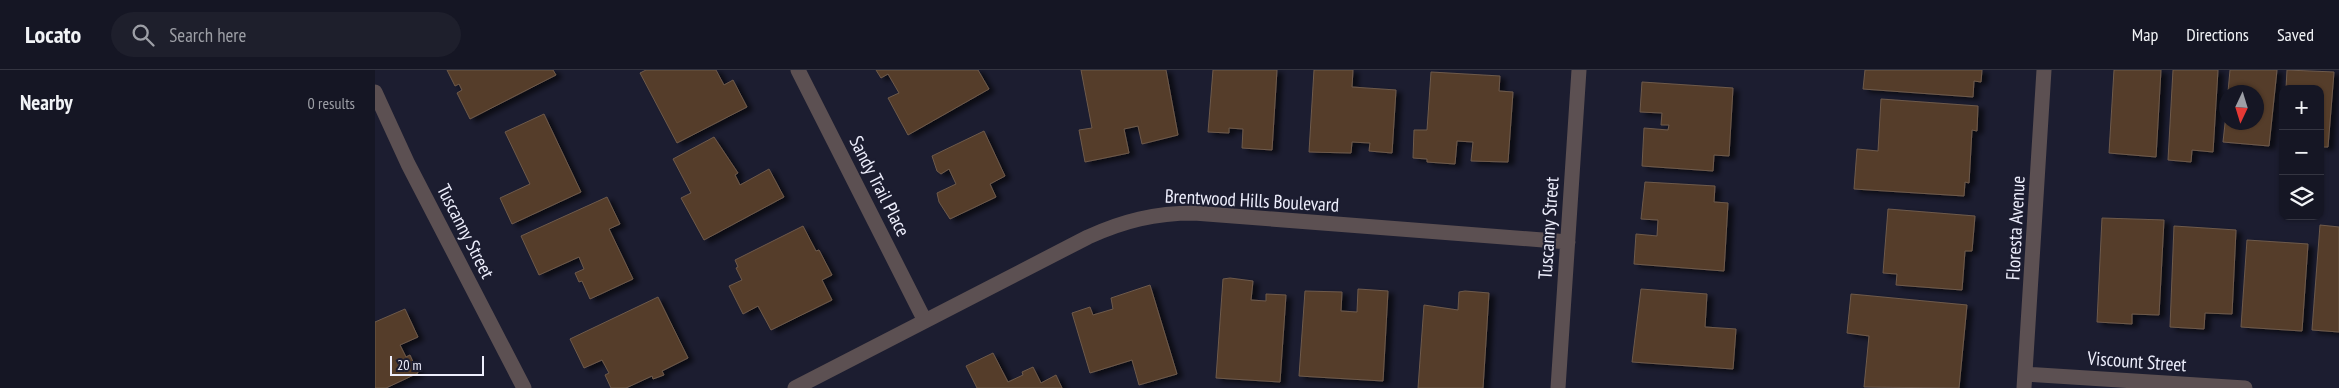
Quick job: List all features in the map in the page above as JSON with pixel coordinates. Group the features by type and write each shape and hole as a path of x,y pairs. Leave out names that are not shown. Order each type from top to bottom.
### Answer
{"street":[{"name":"Sandy Trail Place","path":"798,70 925,321"},
{"name":"Tuscanny Street","path":"1558,388 1579,70"},
{"name":"Floresta Avenue","path":"2025,381 2044,70"},
{"name":"Tuscanny Street","path":"375,92 409,164 524,388"},
{"name":"Brentwood Hills Boulevard","path":"795,388 1088,237 1123,222 1156,214 1194,213 1567,242"},
{"name":"Viscount Street","path":"2025,381 2245,388"}],"building":[{"path":"447,70 553,70 556,75 470,119 457,93 462,90 459,84 455,86"},
{"path":"646,70 716,70 724,85 733,80 747,107 677,143 640,73"},
{"path":"876,70 978,70 989,89 908,135 888,98 899,93 888,74 881,78"},
{"path":"1081,70 1166,70 1178,135 1142,144 1138,126 1124,129 1129,153 1085,162 1079,130 1092,128"},
{"path":"1213,70 1277,70 1272,150 1242,148 1243,129 1229,128 1229,133 1208,132"},
{"path":"1314,70 1353,70 1352,87 1396,90 1392,153 1369,151 1370,143 1352,142 1351,153 1309,152"},
{"path":"1865,70 1982,70 1981,82 1974,81 1973,97 1863,89"},
{"path":"2114,70 2161,70 2156,157 2109,153"},
{"path":"2173,70 2218,70 2213,152 2192,150 2191,162 2168,160"},
{"path":"2230,70 2277,70 2269,146 2223,142 2224,130 2264,130 2264,85 2229,85"},
{"path":"2287,70 2334,72 2328,147 2324,147 2324,85 2286,85"},
{"path":"1431,72 1500,76 1499,91 1513,92 1508,162 1471,161 1473,142 1457,141 1455,164 1427,162 1427,159 1413,158 1414,130 1427,130"},
{"path":"1642,82 1733,88 1729,156 1714,155 1713,171 1642,166 1644,128 1668,130 1669,125 1661,125 1662,113 1640,112"},
{"path":"1881,99 1978,106 1977,131 1972,130 1969,183 1965,182 1964,196 1854,189 1857,149 1878,151"},
{"path":"544,114 581,192 512,224 500,198 530,184 505,132"},
{"path":"984,131 1005,176 990,184 996,197 950,219 939,202 937,193 956,184 949,169 941,174 937,171 932,156"},
{"path":"714,137 738,173 735,175 740,185 769,169 784,197 704,240 681,198 691,193 673,159"},
{"path":"1645,182 1715,186 1714,202 1728,203 1724,271 1634,264 1636,234 1657,236 1658,220 1641,219"},
{"path":"607,197 620,224 609,229 633,279 590,299 582,281 579,282 575,273 584,269 579,257 539,275 521,236"},
{"path":"1888,209 1975,216 1972,251 1965,251 1962,290 1896,285 1897,274 1883,273"},
{"path":"2102,218 2164,220 2159,315 2132,314 2132,324 2097,322"},
{"path":"2320,225 2339,227 2339,332 2312,330"},
{"path":"803,226 816,251 819,250 832,275 822,280 832,300 771,330 758,306 743,314 729,286 742,280 736,268 738,267 735,260"},
{"path":"2174,226 2236,230 2232,314 2205,313 2204,329 2170,327"},
{"path":"2247,240 2308,244 2302,331 2241,327"},
{"path":"1223,279 1253,281 1251,300 1266,301 1266,294 1286,295 1280,382 1216,378"},
{"path":"1150,285 1177,374 1139,385 1132,360 1090,373 1072,313 1090,307 1093,315 1113,309 1111,298"},
{"path":"1358,289 1388,291 1383,381 1299,376 1305,291 1342,292 1341,311 1357,312"},
{"path":"1641,289 1707,294 1705,327 1736,329 1733,369 1632,362"},
{"path":"1459,292 1489,293 1483,388 1418,388 1424,305 1458,310"},
{"path":"1851,294 1967,305 1959,388 1864,387 1869,336 1847,333"},
{"path":"658,297 688,358 662,371 664,375 653,379 652,376 626,388 611,388 605,375 609,373 602,360 584,368 570,339"},
{"path":"405,309 418,337 400,345 406,357 410,355 418,373 386,388 375,388 375,322"},
{"path":"993,353 1008,382 1023,375 1022,372 1033,367 1041,383 1056,375 1062,388 977,388 966,366"}]}
